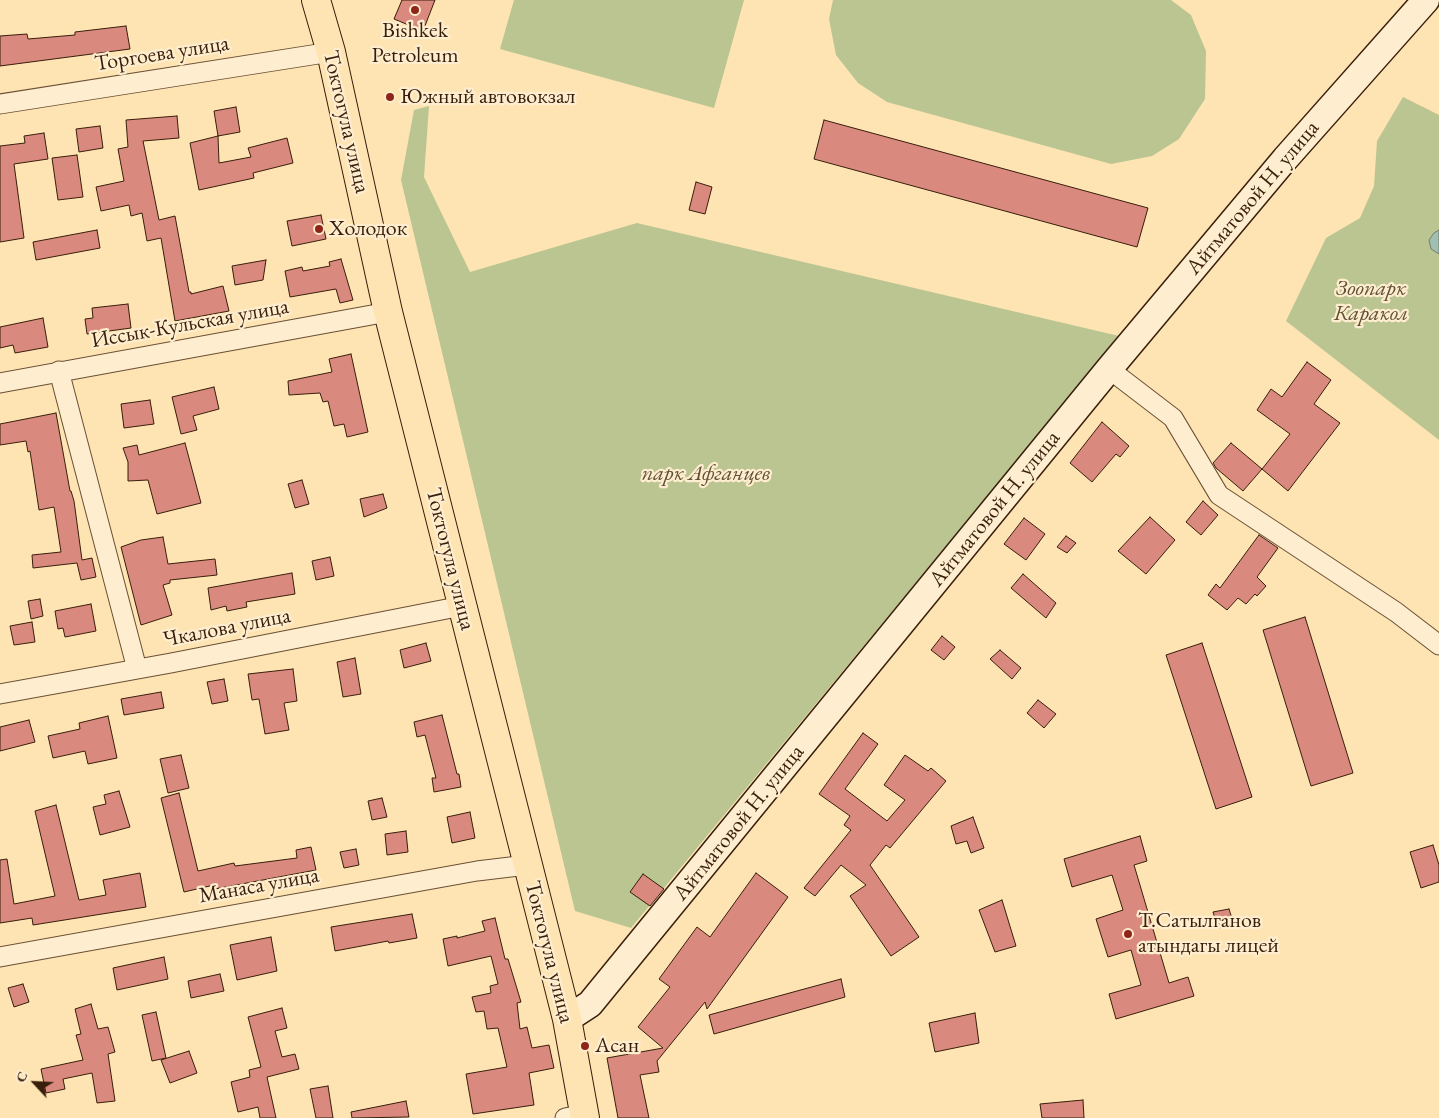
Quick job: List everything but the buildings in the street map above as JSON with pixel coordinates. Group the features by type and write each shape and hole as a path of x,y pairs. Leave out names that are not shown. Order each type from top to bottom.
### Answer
{"highway":[{"name":"Токтогула улица","path":"316,0 331,52 388,312 566,1019 578,1117"}],"main road":[{"name":"Айтматовой Н. улица","path":"566,1019 590,1004 1109,369 1285,159 1426,0"}],"street":[{"name":"Торгоева улица","path":"0,104 331,52"},
{"name":"Иссык-Кульская улица","path":"0,382 388,312"},
{"path":"1109,369 1172,418 1219,495 1396,612 1439,645"},
{"path":"59,371 137,669"},
{"name":"Чкалова улица","path":"0,694 462,606"},
{"name":"Манаса улица","path":"0,957 477,872 526,865"}],"green space":[{"path":"514,0 744,0 714,108 500,49"},
{"path":"833,0 1171,0 1191,15 1206,51 1205,99 1179,139 1152,156 1111,164 887,102 858,83 836,55 829,19"},
{"name":"Зоопарк Каракол","path":"1403,97 1439,115 1439,440 1286,321 1326,238 1360,218 1374,186 1377,141"},
{"name":"парк Афганцев","path":"429,106 424,177 470,272 637,223 1119,336 631,928 575,911 401,180 414,110"}],"shaded area":[{"path":"1439,230 1439,254 1431,249 1429,240"}],"place":[{"name":"Bishkek Petroleum","path":"415,10"},
{"name":"Южный автовокзал","path":"390,97"},
{"name":"Холодок","path":"319,229"},
{"name":"Т.Сатылганов атындагы лицей","path":"1128,934"},
{"name":"Асан","path":"585,1046"}]}
